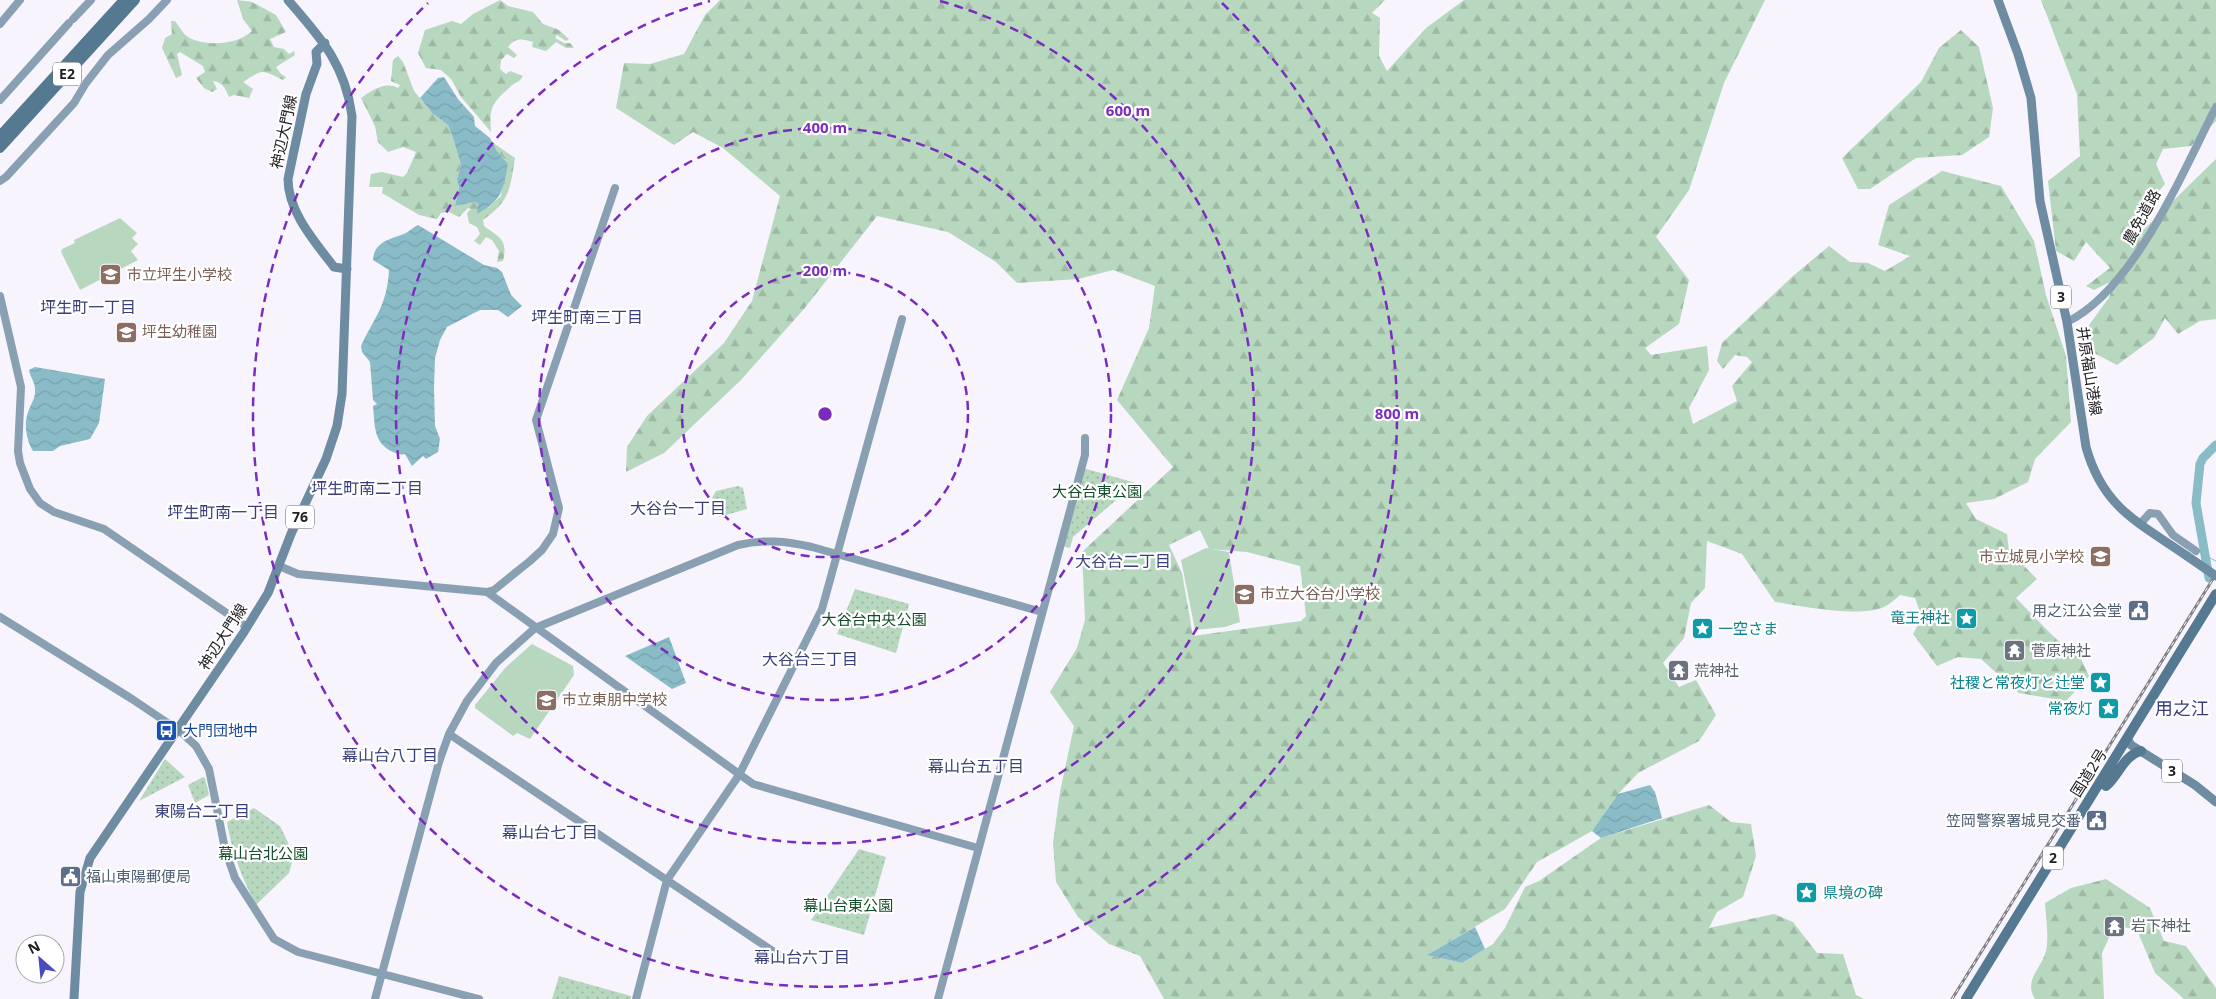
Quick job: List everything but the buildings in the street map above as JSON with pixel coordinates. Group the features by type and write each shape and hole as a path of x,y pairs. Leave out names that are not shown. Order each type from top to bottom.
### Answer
{"highway":[{"name":"E2","path":"0,136 124,0"},
{"name":"E2","path":"0,148 135,0"},
{"name":"国道2号","path":"1973,999 2106,786 2216,594"},
{"name":"国道2号","path":"1966,999 2131,742"},
{"path":"2106,786 2127,758 2141,751"}],"main road":[{"name":"神辺大門線","path":"74,999 80,892 85,871 97,847 248,627 268,593 326,459 337,426 342,394 352,116 344,77 325,43 288,0"},
{"name":"井原福山港線","path":"1998,0 2018,54 2031,98 2040,201 2068,322 2086,447 2092,466 2109,496 2140,524 2216,576"},
{"name":"神辺大門線","path":"325,43 316,52 317,64 306,94 288,178 289,192 296,213 334,267 347,269"},
{"name":"3","path":"2131,742 2141,751 2214,795"},
{"name":"3","path":"2131,742 2214,795"}],"street":[{"path":"0,24 20,0"},
{"path":"0,100 91,0"},
{"path":"0,181 6,177 74,103 86,83 108,55 166,0"},
{"name":"農免道路","path":"2068,322 2084,312 2107,290 2137,255 2216,107"},
{"path":"279,566 298,574 487,592 494,590 542,550 553,534 559,508 536,420 615,188"},
{"path":"0,296 21,387 18,451 20,463 30,489 40,503 54,512 104,529 248,627"},
{"path":"636,999 667,880 738,775 822,609 902,318"},
{"path":"938,999 1084,455 1085,438"},
{"path":"2140,524 2150,513 2158,514 2173,535 2196,551"},
{"path":"375,999 436,770 450,734 467,701 496,662 535,628 738,545 756,541 778,540 812,547 1042,612"},
{"path":"487,592 738,775 767,790 978,848"},
{"path":"0,617 177,729 199,749 209,769 225,849 235,878 274,939 285,947 298,952 479,999"},
{"path":"450,734 789,962"}],"green space":[{"path":"237,0 252,2 276,15 286,32 270,39 274,47 284,49 289,54 294,51 295,55 276,67 286,77 283,80 266,72 259,73 243,82 253,89 249,98 234,95 229,97 223,86 219,83 213,81 217,89 212,92 204,88 196,78 205,72 203,66 180,52 177,54 182,75 176,78 162,48 165,38 172,34 171,21 175,21 186,36 195,40 212,43 230,42 246,36 252,31 243,19"},
{"path":"500,0 508,6 533,12 543,24 559,30 569,39 566,41 557,35 555,38 564,43 570,43 574,48 566,48 556,42 546,51 532,47 533,42 522,40 517,40 508,47 517,55 514,58 507,54 501,60 500,69 506,74 510,71 523,76 493,106 491,111 491,132 461,97 451,79 441,70 426,68 418,53 425,30 452,21 461,24 473,14"},
{"path":"720,0 1385,0 1372,13 1380,18 1379,56 1387,71 1426,28 1464,0 1765,0 1724,83 1689,190 1656,237 1689,280 1679,324 1645,348 1651,355 1707,346 1709,370 1689,408 1693,424 1737,401 1732,386 1752,362 1747,357 1735,355 1723,369 1717,361 1722,343 1793,276 1829,246 1850,262 1868,263 1885,271 1910,256 1878,245 1889,205 1942,171 2001,186 2034,241 2046,295 2066,356 2071,422 2035,459 2028,482 1994,499 1966,503 1976,519 2007,534 2009,551 2037,579 2016,598 2052,635 2081,659 2089,676 2066,701 2019,693 1981,659 1958,657 1937,666 1913,634 1922,618 1915,598 1900,595 1884,607 1860,611 1830,610 1775,602 1742,554 1707,541 1705,588 1691,603 1684,638 1663,663 1679,687 1696,680 1716,715 1699,741 1638,773 1618,794 1592,831 1537,862 1505,909 1427,955 1462,963 1493,944 1505,928 1525,887 1539,881 1601,838 1709,805 1731,822 1751,824 1756,856 1743,897 1717,912 1709,928 1774,914 1793,922 1817,953 1843,954 1856,995 1864,999 1164,999 1140,956 1109,944 1078,917 1056,882 1053,843 1060,792 1074,726 1050,692 1077,648 1085,620 1082,552 1173,467 1117,400 1149,328 1155,286 1113,270 1078,279 1017,283 996,262 948,232 877,216 804,309 740,381 664,453 626,472 627,447 647,416 724,343 752,301 780,196 723,148 693,132 674,145 616,108 624,63 650,64 684,54 705,15","holes":["1200,530 1209,549 1247,552 1300,566 1306,616 1301,621 1193,636 1182,573 1169,545"]},
{"path":"2041,0 2216,0 2216,121 2191,146 2163,149 2156,164 2165,184 2132,223 2135,238 2216,159 2216,319 2200,321 2178,334 2165,318 2154,338 2117,365 2092,352 2089,325 2110,296 2110,282 2094,290 2086,286 2110,268 2086,242 2074,261 2056,251 2048,181 2080,156 2077,94"},
{"path":"1961,30 1979,47 1993,108 1989,137 1962,155 1916,158 1870,189 1858,189 1842,158 1921,82 1939,48"},
{"path":"398,56 403,62 414,91 432,113 448,125 452,135 461,165 457,179 459,188 455,206 475,202 488,208 501,196 505,160 492,142 515,158 510,186 504,200 499,207 483,220 484,226 503,243 503,261 497,262 499,251 492,240 486,237 480,245 474,241 480,234 477,227 469,223 467,213 471,209 468,208 459,217 449,212 441,213 437,219 419,215 382,193 383,187 369,187 371,174 382,172 403,177 407,173 416,152 403,147 388,152 378,142 375,126 361,98 374,89 384,86 389,85 398,88 400,85 391,81 393,60"},
{"path":"120,218 137,233 132,238 138,244 131,251 138,260 80,290 61,252 62,249 75,243 74,240"},
{"name":"大谷台東公園","path":"1083,468 1136,483 1073,537 1070,548 1063,546"},
{"path":"738,486 743,488 747,509 719,517 712,498 716,491"},
{"path":"1206,548 1229,552 1240,622 1225,627 1195,630 1181,560"},
{"name":"大谷台中央公園","path":"855,589 909,604 896,653 837,634"},
{"path":"532,644 573,666 574,675 530,739 517,733 513,736 475,708 475,705 506,667"},
{"path":"165,759 185,777 139,801"},
{"path":"203,777 205,778 209,795 195,803 188,785"},
{"name":"幕山台北公園","path":"254,808 280,826 294,855 289,873 256,905 238,865 227,822"},
{"name":"幕山台東公園","path":"859,849 886,857 864,935 811,920"},
{"path":"2106,879 2150,908 2164,941 2186,946 2216,988 2216,999 2184,999 2155,973 2137,930 2115,925 2102,953 2104,999 2035,999 2031,986 2032,980 2044,957 2047,946 2045,903 2071,888"},
{"path":"559,976 631,996 631,999 552,999"}],"water":[{"path":"444,77 458,99 474,117 475,126 490,138 497,151 508,164 500,194 492,204 477,214 478,204 475,202 455,206 459,188 457,179 461,165 452,135 448,125 432,113 420,98 438,78"},
{"path":"418,225 484,265 497,268 502,272 511,295 522,306 508,317 498,310 480,310 447,327 440,340 435,358 435,426 440,439 438,452 426,459 423,456 412,466 405,454 398,454 386,448 378,438 373,406 377,404 373,400 370,362 362,352 361,346 383,302 388,282 389,270 373,260 376,249 384,242 406,233"},
{"path":"35,367 105,379 99,423 90,439 60,446 53,451 33,451 28,439 26,420 35,393 29,370"},
{"path":"669,637 686,683 672,689 625,656"},
{"path":"1650,785 1655,792 1662,818 1601,838 1592,831 1618,794"},
{"path":"1475,927 1485,949 1462,963 1427,955"}],"waterway":[{"path":"2209,578 2196,503 2200,464 2203,458 2216,445"},
{"path":"2206,556 2216,561"}],"railway":[{"path":"1952,999 2216,574"}],"place":[{"name":"市立坪生小学校","path":"111,275"},
{"name":"坪生幼稚園","path":"126,332"},
{"name":"市立城見小学校","path":"2100,557"},
{"name":"市立大谷台小学校","path":"1244,594"},
{"name":"用之江公会堂","path":"2138,611"},
{"name":"竜王神社","path":"1966,618"},
{"name":"一空さま","path":"1702,629"},
{"name":"菅原神社","path":"2015,651"},
{"name":"荒神社","path":"1678,671"},
{"name":"社稷と常夜灯と辻堂","path":"2101,683"},
{"name":"市立東朋中学校","path":"546,700"},
{"name":"常夜灯","path":"2109,709"},
{"name":"大門団地中","path":"167,731"},
{"name":"笠岡警察署城見交番","path":"2097,821"},
{"name":"福山東陽郵便局","path":"70,877"},
{"name":"県境の碑","path":"1807,893"},
{"name":"岩下神社","path":"2115,926"}],"district":[{"name":"坪生町一丁目","path":"88,307"},
{"name":"坪生町南三丁目","path":"587,317"},
{"name":"坪生町南二丁目","path":"367,488"},
{"name":"大谷台一丁目","path":"678,508"},
{"name":"坪生町南一丁目","path":"223,512"},
{"name":"大谷台二丁目","path":"1123,561"},
{"name":"大谷台三丁目","path":"810,659"},
{"name":"用之江","path":"2182,709"},
{"name":"幕山台八丁目","path":"390,755"},
{"name":"幕山台五丁目","path":"976,766"},
{"name":"東陽台二丁目","path":"202,811"},
{"name":"幕山台七丁目","path":"550,832"},
{"name":"幕山台六丁目","path":"802,957"}]}
